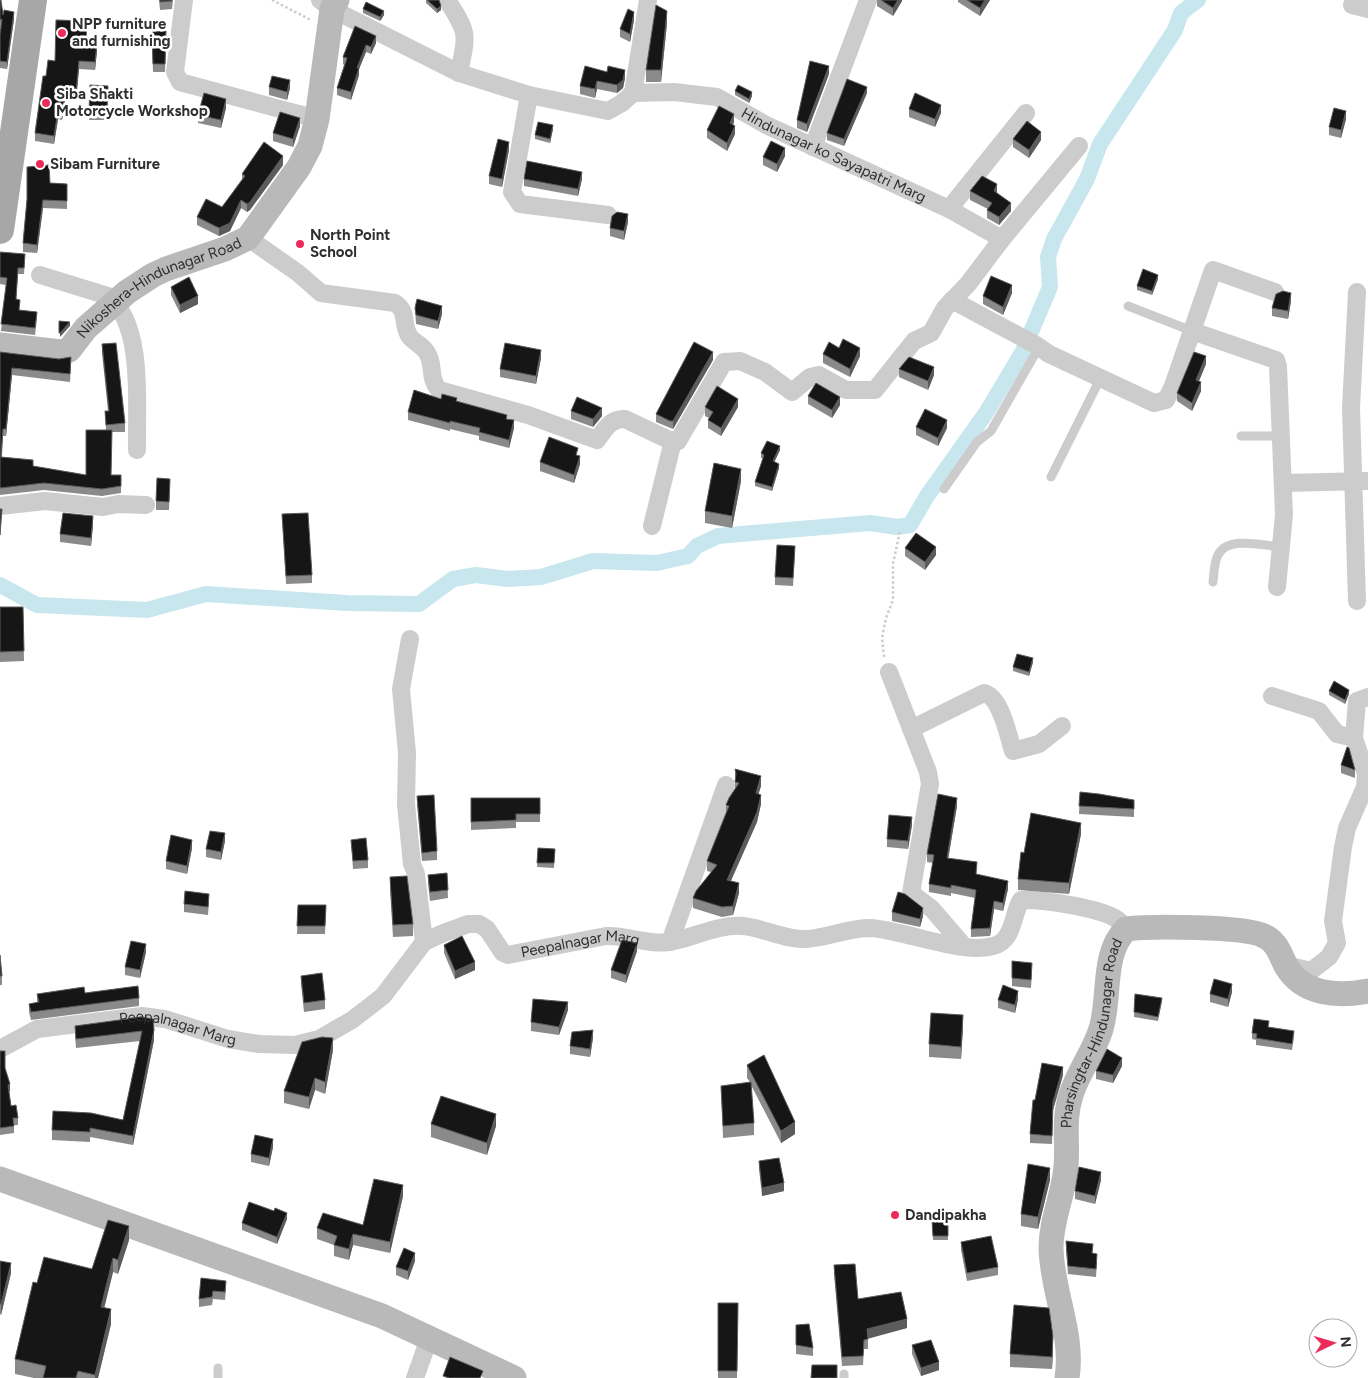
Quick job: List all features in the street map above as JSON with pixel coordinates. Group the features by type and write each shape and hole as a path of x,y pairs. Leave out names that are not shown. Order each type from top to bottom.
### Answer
{"main road":[{"path":"0,230 34,0"},
{"name":"Nikoshera-Hindunagar Road","path":"0,346 69,350 86,328 127,292 166,269 218,252 248,238 298,168 310,146 317,119 330,9"},
{"name":"Pharsingtar-Hindunagar Road","path":"1067,1378 1070,1358 1068,1336 1054,1280 1051,1248 1054,1216 1066,1166 1066,1115 1071,1093 1100,1030 1106,1007 1110,955 1116,939 1126,929 1151,927 1244,932 1262,935 1278,948 1286,966 1295,979 1305,986 1347,994 1368,991"},
{"path":"0,1179 331,1297 430,1336 514,1378"}],"street":[{"path":"184,0 175,72 180,82 317,119"},
{"path":"447,0 464,26 466,35 459,73"},
{"path":"330,9 459,73 529,95 608,111 633,93 648,0"},
{"path":"813,147 868,0"},
{"name":"Hindunagar ko Sayapatri Marg","path":"633,93 674,92 717,97 766,125 949,209 1002,239"},
{"path":"529,95 512,192 514,199 520,204 608,215"},
{"path":"949,209 1026,113"},
{"path":"248,238 298,273 321,293 395,303 401,307 405,313 407,330 411,338 423,347 429,357 431,377 439,390 528,415 598,440 612,420 619,418 678,441 724,362 740,361 765,372 789,391 795,390 814,375 819,375 846,390 875,390 914,341 931,333 952,300 968,284 1002,239 1079,146"},
{"path":"952,300 1020,336 1049,354 1154,403 1166,400 1173,386 1213,270 1275,292"},
{"path":"40,275 108,296 115,302 134,346 137,450"},
{"path":"1357,292 1352,408 1361,481 1357,601"},
{"path":"1192,331 1276,360 1278,366 1283,483 1282,547 1277,587"},
{"path":"652,526 673,440"},
{"path":"1283,483 1361,481"},
{"path":"0,506 45,501 103,507 118,504 146,505"},
{"path":"410,639 401,689 408,753 406,804 412,864 416,874 424,942"},
{"path":"889,672 928,772 930,784 911,893 932,909 963,946"},
{"path":"911,729 984,693 990,695 996,701 1013,751 1039,744 1062,726"},
{"path":"1272,696 1319,711 1337,734 1354,738"},
{"path":"1286,966 1310,971 1329,957 1337,943 1333,921 1343,847 1347,828 1365,787 1366,774 1354,738 1357,701 1368,697"},
{"path":"670,942 726,785"},
{"name":"Peepalnagar Marg","path":"0,1049 37,1029 142,1016 165,1019 228,1039 259,1044 295,1045 319,1038 352,1020 383,996 424,942 468,924 479,924 487,930 503,953 508,955 606,936 620,936 655,943 670,942 727,926 744,926 806,939 869,928 963,946 993,946 1005,940 1012,928 1015,911 1021,900 1058,903 1083,908 1117,919 1126,929"},
{"path":"415,1378 430,1336"}],"lane":[{"path":"1128,306 1192,331"},
{"path":"944,489 977,442 991,431 1037,346"},
{"path":"1052,477 1100,379"},
{"path":"1241,436 1280,436"},
{"path":"1213,582 1218,555 1225,547 1236,543 1282,547"},
{"path":"218,1368 218,1378"}],"path":[{"path":"272,0 322,27 330,9"},
{"path":"889,672 883,653 882,638 886,618 893,600 893,564 900,531"}],"building":[{"path":"0,0 3,15 4,10 14,12 7,62 0,61 2,19 0,20"},
{"path":"160,0 172,0 172,1 160,2"},
{"path":"427,0 439,0 441,6 437,9"},
{"path":"881,0 898,0 893,8"},
{"path":"967,0 985,0 980,8"},
{"path":"366,2 384,11 380,17 363,9"},
{"path":"656,5 667,11 661,70 646,70"},
{"path":"628,9 634,12 630,34 620,29"},
{"path":"56,20 87,21 86,42 97,43 95,62 79,61 76,93 65,93 62,112 58,111 54,136 35,133 43,76 46,76 48,60 55,61"},
{"path":"355,26 376,36 371,47 366,45 357,68 359,68 351,92 337,88 347,58 343,57"},
{"path":"166,31 165,64 153,64 152,32"},
{"path":"810,61 829,66 807,124 797,120"},
{"path":"585,66 607,72 608,66 625,70 623,80 617,85 597,81 595,89 580,86"},
{"path":"272,76 290,80 287,92 269,87"},
{"path":"847,79 867,87 844,139 827,133"},
{"path":"90,85 108,86 107,112 89,111"},
{"path":"738,85 752,92 749,99 735,91"},
{"path":"204,93 226,99 221,120 198,115"},
{"path":"915,93 941,105 935,119 909,109"},
{"path":"719,106 734,114 730,123 735,126 727,143 707,130"},
{"path":"1334,108 1346,111 1341,130 1329,127"},
{"path":"280,112 300,118 293,139 273,133"},
{"path":"1027,121 1041,132 1029,150 1013,139"},
{"path":"538,122 553,125 550,139 535,135"},
{"path":"498,139 509,142 502,179 489,176"},
{"path":"771,141 785,148 777,164 763,157"},
{"path":"264,142 283,156 250,202 247,204 241,200 230,223 219,228 197,217 206,199 222,207 245,176 242,174"},
{"path":"527,161 582,172 578,189 524,179"},
{"path":"49,165 50,183 67,184 67,201 43,200 37,245 23,243 27,199 27,167"},
{"path":"982,176 997,184 994,191 1011,203 999,217 987,210 992,203 970,191"},
{"path":"617,212 628,214 624,231 610,228 612,216"},
{"path":"0,252 25,254 24,268 18,268 16,299 20,300 19,310 37,312 35,328 1,324 7,278 0,277"},
{"path":"1143,269 1158,275 1152,291 1137,286"},
{"path":"991,276 1012,285 1003,307 983,296"},
{"path":"189,277 198,296 180,305 171,287"},
{"path":"1283,291 1291,293 1288,311 1272,308 1276,294"},
{"path":"417,299 442,306 438,321 416,315"},
{"path":"59,321 70,322 60,333 59,333"},
{"path":"843,339 860,348 850,369 823,354 829,342 839,348"},
{"path":"694,342 713,352 673,421 670,421 656,414"},
{"path":"116,343 125,423 106,425 105,411 109,411 102,344"},
{"path":"505,343 541,350 536,376 500,369"},
{"path":"0,352 59,359 71,357 70,374 12,368 6,429 3,429 1,457 33,460 33,466 86,475 86,430 112,430 111,475 121,475 121,486 102,489 44,483 0,488"},
{"path":"1194,352 1206,356 1196,380 1201,382 1192,403 1177,393"},
{"path":"909,357 934,367 928,381 899,369"},
{"path":"816,383 840,397 832,410 808,396"},
{"path":"717,386 738,399 721,428 708,420 713,412 705,407"},
{"path":"414,390 441,399 442,394 457,398 456,401 507,415 506,419 514,420 509,440 479,432 480,428 450,421 450,423 408,412"},
{"path":"577,397 602,408 593,419 571,411"},
{"path":"925,409 947,420 938,438 916,427"},
{"path":"549,437 578,448 576,455 580,456 574,475 540,462"},
{"path":"767,441 780,446 773,461 779,464 772,487 755,482 764,455 761,453"},
{"path":"714,463 741,469 732,516 705,511"},
{"path":"157,478 170,479 169,502 156,501"},
{"path":"0,509 2,509 0,535"},
{"path":"63,513 93,516 91,538 60,534"},
{"path":"308,513 312,575 286,576 282,514"},
{"path":"916,533 936,547 925,562 905,548"},
{"path":"777,545 795,546 793,578 775,577"},
{"path":"0,607 23,607 24,651 0,652"},
{"path":"1017,654 1033,658 1029,672 1013,667"},
{"path":"1334,681 1349,690 1345,700 1329,691"},
{"path":"1347,747 1349,748 1355,770 1341,765"},
{"path":"735,769 761,776 756,793 761,795 757,812 727,880 739,883 733,906 722,907 693,898 696,891 717,865 707,861 729,806 726,805 739,783 735,782"},
{"path":"1080,792 1134,800 1134,809 1079,806"},
{"path":"938,794 957,798 947,858 977,862 976,874 1008,881 1003,903 994,901 990,928 971,929 976,890 951,885 951,888 929,884 934,855 927,854"},
{"path":"434,795 437,851 422,853 417,796"},
{"path":"471,798 540,798 540,814 516,814 516,820 471,822"},
{"path":"1031,813 1081,823 1069,883 1018,879 1021,852 1024,853"},
{"path":"889,815 912,817 908,841 887,839"},
{"path":"210,831 225,833 221,852 206,849"},
{"path":"171,835 192,840 187,866 166,861"},
{"path":"366,838 368,860 353,861 351,840"},
{"path":"538,848 555,849 554,863 537,863"},
{"path":"447,873 448,890 430,892 428,875"},
{"path":"407,876 413,924 393,925 390,877"},
{"path":"185,891 209,894 208,907 184,904"},
{"path":"898,892 905,894 923,908 920,919 892,912"},
{"path":"298,905 326,905 325,926 297,926"},
{"path":"462,936 475,962 455,971 444,945"},
{"path":"622,940 637,943 626,975 611,970"},
{"path":"131,941 146,944 140,970 125,967"},
{"path":"0,955 2,976 0,976"},
{"path":"1012,961 1032,963 1031,980 1012,978"},
{"path":"322,973 325,1000 304,1003 301,976"},
{"path":"1214,979 1232,984 1228,999 1210,994"},
{"path":"1003,985 1018,991 1015,1005 998,1000"},
{"path":"138,986 139,998 31,1012 29,1004 39,1002 37,994 84,987 85,993"},
{"path":"1135,994 1162,998 1158,1017 1134,1012"},
{"path":"533,999 568,1002 559,1027 531,1022"},
{"path":"931,1013 963,1015 961,1047 929,1044"},
{"path":"142,1017 153,1019 154,1030 133,1136 90,1128 90,1132 52,1130 53,1111 91,1113 123,1120 142,1031 76,1039 75,1026"},
{"path":"1254,1019 1269,1021 1268,1027 1294,1031 1292,1044 1256,1038 1257,1034 1252,1033"},
{"path":"593,1030 590,1049 570,1046 572,1032"},
{"path":"322,1037 333,1038 325,1082 315,1078 309,1097 284,1091 302,1042"},
{"path":"1107,1049 1122,1058 1113,1075 1096,1071"},
{"path":"0,1051 5,1051 5,1068 10,1084 8,1085 11,1106 16,1105 18,1118 13,1118 14,1126 0,1128"},
{"path":"764,1055 795,1122 781,1131 747,1065"},
{"path":"1042,1063 1063,1067 1053,1102 1052,1136 1030,1134 1033,1100 1035,1100"},
{"path":"751,1082 754,1123 723,1126 721,1086"},
{"path":"441,1096 496,1114 487,1143 431,1124"},
{"path":"255,1135 273,1139 269,1158 251,1154"},
{"path":"779,1158 784,1183 762,1188 759,1161"},
{"path":"1028,1164 1050,1168 1038,1217 1021,1214"},
{"path":"1079,1167 1101,1172 1095,1196 1075,1191"},
{"path":"374,1179 403,1185 390,1242 353,1234 349,1249 334,1245 337,1236 317,1228 323,1213 363,1225"},
{"path":"249,1202 274,1211 275,1208 287,1213 277,1237 242,1223"},
{"path":"108,1220 129,1226 118,1260 113,1258 101,1307 111,1309 95,1375 78,1371 76,1378 43,1378 46,1366 15,1359 33,1282 37,1283 44,1257 92,1269"},
{"path":"932,1220 948,1220 948,1236 933,1236"},
{"path":"991,1236 998,1267 967,1273 961,1242"},
{"path":"1066,1241 1093,1244 1092,1253 1097,1254 1096,1269 1068,1266"},
{"path":"404,1248 415,1253 408,1271 396,1267"},
{"path":"0,1261 11,1263 1,1304 0,1304"},
{"path":"855,1264 858,1299 901,1292 907,1319 867,1329 868,1339 864,1340 863,1356 842,1357 834,1265"},
{"path":"201,1278 226,1281 225,1292 213,1291 212,1297 199,1299"},
{"path":"718,1303 738,1303 737,1371 718,1371"},
{"path":"1014,1305 1049,1308 1053,1336 1052,1357 1010,1354"},
{"path":"809,1324 813,1348 796,1345 796,1325"},
{"path":"931,1340 939,1362 921,1368 912,1345"},
{"path":"450,1357 483,1371 480,1378 449,1378 443,1376"},
{"path":"812,1365 837,1365 837,1378 811,1378"}],"waterway":[{"path":"0,585 37,605 147,610 206,594 347,603 419,604 453,579 476,575 508,579 541,577 593,561 657,563 688,556 697,546 718,536 870,523 897,527 910,525 927,496 986,413 1023,351 1050,287 1048,257 1054,239 1087,179 1100,144 1175,30 1181,13 1198,0"}],"place":[{"name":"NPP furniture and furnishing","path":"62,33"},
{"name":"Siba Shakti Motorcycle Workshop","path":"46,103"},
{"name":"Sibam Furniture","path":"40,164"},
{"name":"North Point School","path":"300,244"},
{"name":"Dandipakha","path":"895,1215"}]}
